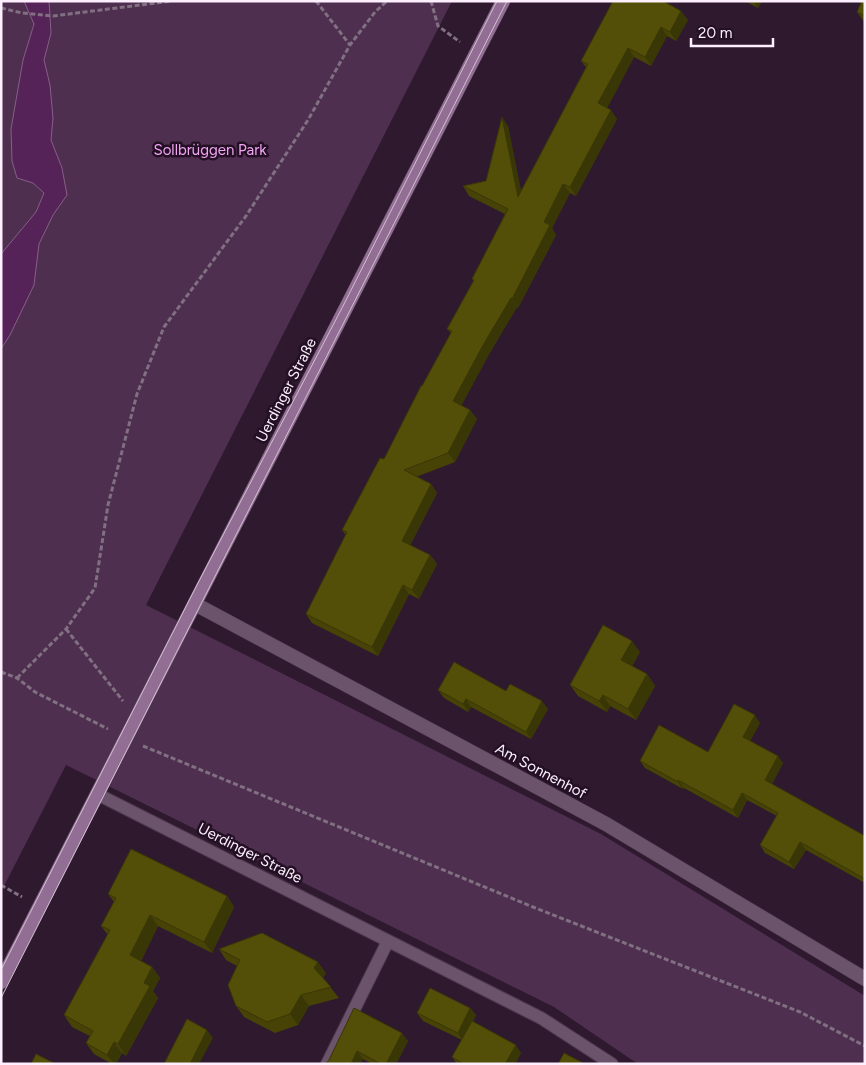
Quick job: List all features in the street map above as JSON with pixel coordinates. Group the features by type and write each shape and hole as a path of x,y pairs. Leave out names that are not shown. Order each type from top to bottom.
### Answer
{"main road":[{"name":"Uerdinger Straße","path":"1,982 503,1"}],"street":[{"name":"Am Sonnenhof","path":"195,604 606,824 865,979"}],"lane":[{"name":"Uerdinger Straße","path":"98,794 541,1018 612,1064"},
{"path":"327,1064 388,941"}],"path":[{"path":"1,8 22,13 53,16 172,1"},
{"path":"316,1 350,45"},
{"path":"17,678 66,629 95,588 108,505 137,394 164,327 246,216 308,120 350,45 375,12 387,1"},
{"path":"431,1 438,26 476,54"},
{"path":"66,629 136,718"},
{"path":"1,672 17,678 35,692 131,741 533,907 800,1012 865,1046"}],"green space":[{"path":"1,1 24,1 34,23 23,60 11,129 12,161 17,178 33,183 44,193 36,212 1,254"},
{"name":"Sollbrüggen Park","path":"49,1 452,1 146,605 601,834 865,996 865,1064 638,1064 554,1007 66,765 1,892 1,349 10,335 34,285 39,244 53,215 67,195 62,168 51,140 50,85 44,60 51,33"}],"shaded area":[{"path":"24,1 49,1 51,33 44,60 50,85 53,118 51,140 62,168 67,195 53,215 39,244 34,285 10,335 1,349 1,254 36,212 44,193 33,183 17,178 12,161 11,129 23,60 34,24"}],"building":[{"path":"613,1 663,1 681,11 670,32 661,27 645,57 628,48 598,103 611,110 570,187 563,184 544,222 550,225 512,299 482,347 453,401 470,410 448,453 404,470 431,484 402,541 430,555 412,590 403,585 372,647 306,614 347,532 342,530 380,458 384,459 421,386 452,331 447,329 474,280 472,279 508,209 463,186 486,181 502,117 518,197 588,64 581,61"},
{"path":"862,1 865,1 865,16 857,12"},
{"path":"603,625 632,641 621,660 647,674 628,709 603,695 599,701 570,685"},
{"path":"454,662 506,691 510,684 542,701 526,732 466,699 463,704 438,690"},
{"path":"734,704 755,715 743,737 778,756 765,780 865,836 865,879 800,842 789,862 760,845 778,813 742,793 733,810 640,761 659,725 708,752"},
{"path":"131,849 227,896 204,942 150,915 130,955 152,967 144,983 150,986 118,1044 114,1042 107,1055 86,1043 93,1031 64,1015 110,930 101,926 116,898 108,894"},
{"path":"262,933 318,962 314,968 331,987 301,995 290,1014 267,1022 236,1006 228,985 240,960 219,949"},
{"path":"430,988 470,1008 458,1033 417,1013"},
{"path":"354,1008 402,1033 386,1064 381,1064 357,1051 351,1064 324,1064 329,1060"},
{"path":"187,1019 207,1030 190,1064 164,1064"},
{"path":"472,1021 516,1045 505,1064 464,1064 452,1057"},
{"path":"564,1053 585,1064 558,1064"},
{"path":"36,1054 56,1064 31,1064"}],"tram line":[{"path":"1,970 198,583 342,308 497,1"},
{"path":"1,998 507,1"}]}
